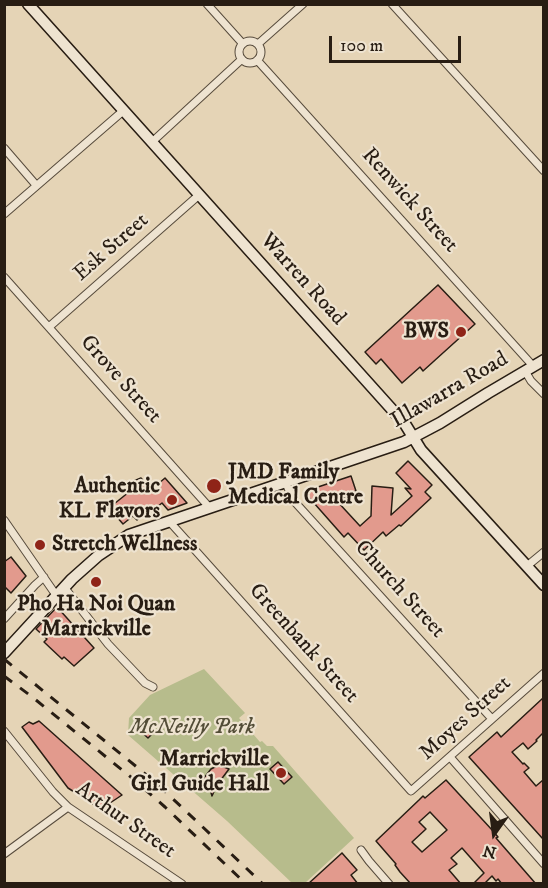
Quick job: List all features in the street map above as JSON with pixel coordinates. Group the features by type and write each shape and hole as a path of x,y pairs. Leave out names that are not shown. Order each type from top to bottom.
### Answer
{"street":[{"name":"Warren Road","path":"28,4 405,424 421,450 543,585"},
{"path":"207,4 243,44"},
{"path":"258,44 303,4"},
{"path":"392,4 543,171"},
{"path":"252,41 258,44 261,51 258,60 248,63 242,59 239,53 243,44 252,41"},
{"path":"152,142 242,59"},
{"name":"Renwick Street","path":"258,60 529,369 531,381 543,394"},
{"path":"4,214 123,111"},
{"path":"4,148 36,185"},
{"name":"Esk Street","path":"49,327 199,195"},
{"name":"Grove Street","path":"4,278 209,507"},
{"name":"Illawarra Road","path":"4,653 60,591 99,555 129,535 414,437 543,360"},
{"name":"Church Street","path":"285,481 293,500 492,719"},
{"path":"4,520 44,577 60,591 145,683 153,687"},
{"name":"Greenbank Street","path":"169,521 411,791"},
{"path":"527,566 543,552"},
{"path":"4,619 44,577"},
{"name":"Moyes Street","path":"411,791 543,673"},
{"name":"Arthur Street","path":"4,731 53,792 68,807 182,884"},
{"path":"450,757 543,864"},
{"path":"4,854 68,807"},
{"path":"361,850 389,884"}],"green space":[{"name":"McNeilly Park","path":"204,669 245,713 239,718 260,742 273,746 354,838 305,883 292,883 227,821 128,735 129,718 150,695"}],"building":[{"path":"438,285 475,324 423,371 420,367 402,383 381,359 376,364 365,352"},
{"path":"408,461 432,485 425,492 431,498 401,526 399,525 386,536 383,532 364,550 348,533 344,537 306,494 309,490 351,476 356,491 353,492 354,495 336,500 360,526 371,516 372,486 393,488 391,515 412,496 405,488 411,489 396,473"},
{"path":"141,478 151,490 165,478 187,503 168,510 162,503 137,520 133,516 123,524 109,508 129,492 124,485"},
{"path":"11,557 26,576 11,593 4,586 4,562"},
{"path":"57,607 94,648 74,666 64,657 62,659 44,642 47,639 36,629"},
{"path":"543,698 543,733 528,749 523,743 512,752 529,768 524,772 536,786 543,780 543,839 469,757 497,732 501,737"},
{"path":"39,721 122,795 101,809 68,788 22,727 29,722 33,724"},
{"path":"143,723 153,733 148,738 138,729"},
{"name":"Marrickville Girl Guide Hall","path":"278,762 292,777 284,784 270,769"},
{"path":"219,765 229,769 212,796 204,778 211,769"},
{"path":"446,780 493,831 498,837 496,838 536,884 502,884 492,876 484,884 473,884 484,873 462,848 451,858 457,864 449,870 461,884 411,884 376,841 423,796 425,798","holes":["430,812 447,830 422,852 412,842 426,829 419,822"]},
{"path":"342,853 357,870 351,875 358,884 308,884"}],"railway":[{"path":"4,659 154,781 263,884"},
{"path":"4,676 132,778 246,884"}],"place":[{"name":"BWS","path":"461,332"},
{"name":"JMD Family Medical Centre","path":"214,486"},
{"name":"Authentic KL Flavors","path":"172,500"},
{"name":"Stretch Wellness","path":"40,545"},
{"name":"Pho Ha Noi Quan Marrickville","path":"96,582"},
{"name":"Marrickville Girl Guide Hall","path":"281,773"}]}
